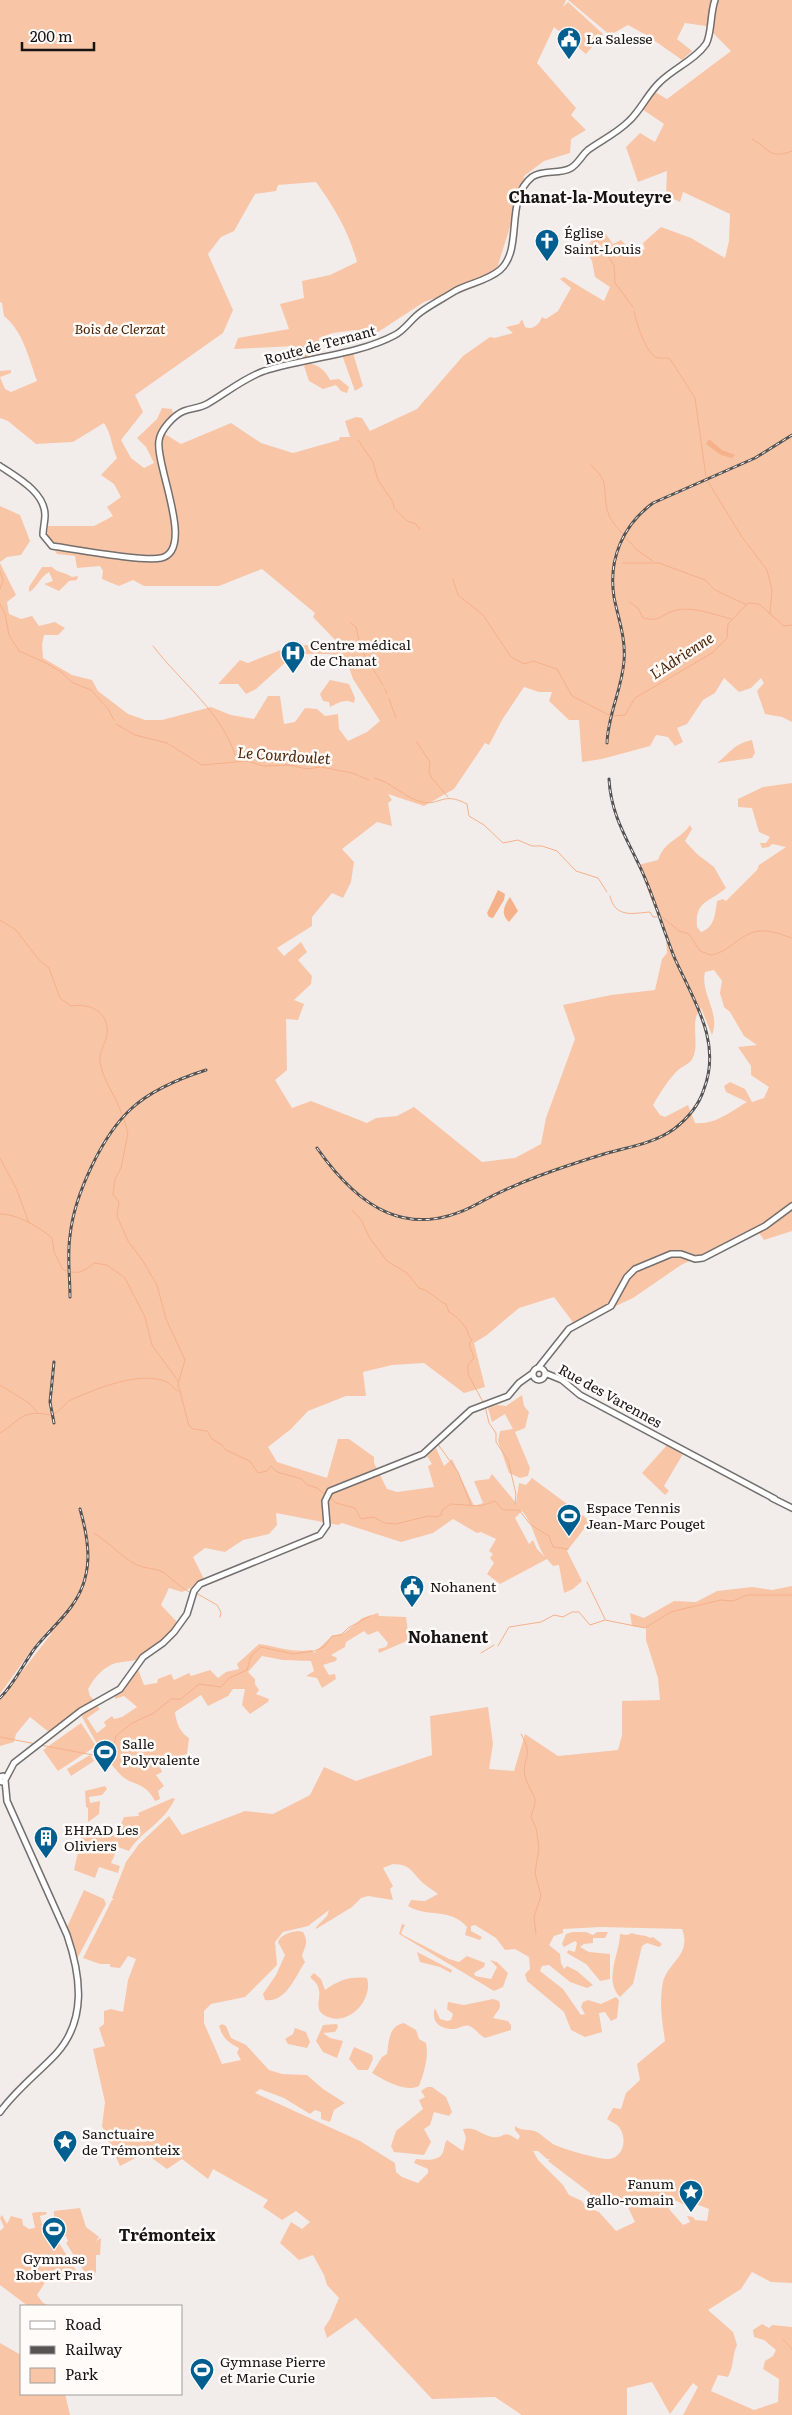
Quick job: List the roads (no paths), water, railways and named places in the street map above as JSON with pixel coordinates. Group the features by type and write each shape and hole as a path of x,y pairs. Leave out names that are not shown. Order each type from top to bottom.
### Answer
{"main road":[{"name":"Route de Ternant","path":"0,466 24,483 41,501 45,515 43,535 52,546 148,558 166,556 174,548 176,535 168,487 158,452 158,443 160,437 174,418 186,410 204,405 263,372 369,345 395,335 421,312 459,289 482,281 500,270 507,262 510,253 517,203 529,180 542,173 572,168 588,150 631,120 661,80 704,46 710,37 710,14 715,0"},
{"path":"534,1375 540,1380 543,1372 544,1357 569,1329 610,1307 632,1271 671,1254 681,1254 695,1259 705,1258 720,1248 758,1230 792,1206"},
{"path":"0,2112 17,2091 63,2045 77,2016 80,1996 67,1936 7,1801 2,1778 15,1762 81,1711 118,1690 141,1659 166,1641 177,1628 188,1612 194,1590 200,1584 320,1535 328,1524 324,1501 329,1492 423,1454 471,1410 508,1396 522,1380 543,1372"},
{"name":"Rue des Varennes","path":"543,1372 557,1378 580,1395 663,1438 700,1461 792,1508"}],"waterway":[{"path":"752,139 774,154 792,151"},
{"path":"608,256 614,265 615,283 633,307"},
{"path":"634,311 639,330 649,351 658,358 670,359 695,398 706,477"},
{"path":"358,440 373,462 378,480 393,502 394,508 407,521 416,524 420,530"},
{"path":"591,465 604,483 609,516 623,534"},
{"path":"707,480 742,537 767,570 772,590 770,614"},
{"path":"625,537 638,551 653,561"},
{"path":"622,563 659,563 705,580 715,590 747,605"},
{"name":"Le Courdoulet","path":"0,571 3,580 0,589"},
{"path":"453,579 458,595 483,615 511,657 524,664 533,661 557,669 572,696 609,715"},
{"path":"629,602 638,608 643,618 649,619 656,619 680,609 702,611 732,619"},
{"name":"L'Adrienne","path":"612,716 625,715 635,698 712,653 727,638 728,624 748,603 759,604 784,626 792,625"},
{"name":"Le Courdoulet","path":"0,604 5,614 9,635 19,651 46,663 61,672 73,683 91,690 108,709 114,720"},
{"path":"351,623 356,627 361,649 383,685"},
{"path":"153,646 212,714 231,744 237,761"},
{"path":"385,689 387,694"},
{"path":"389,699 396,718"},
{"name":"Le Courdoulet","path":"116,724 135,735 167,743 202,765 247,761 263,766 289,765 307,769 321,767 352,773 369,780"},
{"path":"416,741 430,762 429,771 431,777 448,797"},
{"name":"Le Courdoulet","path":"374,778 422,802 428,803 447,799 459,800 467,804 469,816 484,825 503,843 518,840 532,846 542,846 557,851 576,871 598,878 607,892"},
{"name":"Le Courdoulet","path":"610,896 612,903 621,911 626,913 650,912 653,917 657,917"},
{"name":"Le Courdoulet","path":"661,916 679,931 689,934 700,951 711,955 724,950 754,932 769,931 792,938"},
{"path":"0,920 16,930 38,959 49,968 60,998 71,1006 91,1007 97,1010 105,1020 107,1034 101,1054 101,1068 122,1115"},
{"path":"124,1119 128,1133 121,1168 115,1179 113,1194 119,1202 117,1216 128,1241 143,1261 157,1285 166,1319 185,1360 178,1384 189,1426 193,1429 207,1431 212,1439 226,1450 250,1461 258,1473 267,1471 271,1466 277,1472 302,1479 307,1485 317,1488 327,1496"},
{"path":"0,1158 17,1190 29,1223"},
{"path":"352,1210 362,1221 369,1237 387,1261 407,1273 419,1288 446,1304 449,1312 466,1328 472,1340 469,1344 474,1358 468,1365 468,1374 483,1402"},
{"path":"0,1214 13,1216 27,1222 52,1238 54,1252 63,1270 68,1271"},
{"path":"71,1272 81,1272 94,1263 107,1265 125,1278 145,1317 152,1345 178,1381"},
{"path":"53,1414 69,1401 118,1382 144,1378 156,1379 167,1382 178,1391"},
{"path":"0,1385 29,1403 37,1412"},
{"path":"485,1406 489,1423 496,1433 496,1442 508,1460 516,1494 515,1504"},
{"path":"0,1433 27,1415 33,1413 50,1415"},
{"path":"437,1443 458,1472 471,1505"},
{"path":"330,1498 336,1503 355,1508 361,1519 373,1517 385,1523 396,1524 428,1516 437,1517 441,1515 442,1510 451,1504 481,1506 495,1501 503,1510 519,1510 530,1524"},
{"path":"531,1525 549,1536 553,1547 568,1549"},
{"path":"94,1533 131,1562 163,1572 183,1589 191,1593"},
{"path":"587,1582 605,1619"},
{"path":"196,1593 217,1605 221,1612 220,1617"},
{"path":"498,1646 509,1627 541,1622 554,1615 563,1617 572,1612 579,1612 590,1625 605,1620 645,1628 671,1612 721,1600 733,1601 747,1595 792,1595"},
{"path":"40,1745 109,1758 112,1754 116,1736 132,1723 154,1713 171,1699 181,1699 199,1684 221,1687 229,1678 247,1670 251,1656 261,1647 293,1654 314,1651 324,1647 332,1636 341,1635 348,1628 370,1616"},
{"path":"481,1653 494,1645"},
{"path":"521,1734 527,1748 524,1770 535,1799 531,1817 536,1828 539,1848 535,1873 541,1896 534,1917 536,1934"},
{"path":"0,1737 36,1744"},
{"path":"783,2339 792,2349"}],"railway":[{"path":"607,743 624,661 623,636 614,597 613,569 620,544 626,532 642,512 653,503 755,458 792,435"},
{"path":"317,1148 333,1169 368,1202 387,1213 408,1219 430,1219 454,1214 509,1188 556,1170 658,1138 674,1129 692,1111 702,1095 709,1072 708,1038 697,1006 675,959 645,878 617,818 613,806 609,779"},
{"path":"70,1297 69,1251 73,1220 83,1185 100,1150 110,1134 132,1108 167,1085 206,1070"},
{"path":"54,1362 50,1402 54,1423"},
{"path":"0,1698 35,1648 71,1607 84,1584 87,1572 88,1547 80,1509"}],"place":[{"name":"La Salesse","path":"569,60"},
{"name":"Église Saint-Louis","path":"547,262"},
{"name":"Centre médical de Chanat","path":"293,674"},
{"name":"Espace Tennis Jean-Marc Pouget","path":"569,1537"},
{"name":"Nohanent","path":"412,1608"},
{"name":"Salle Polyvalente","path":"105,1773"},
{"name":"EHPAD Les Oliviers","path":"46,1859"},
{"name":"Sanctuaire de Trémonteix","path":"65,2163"},
{"name":"Fanum gallo-romain","path":"691,2213"},
{"name":"Gymnase Robert Pras","path":"54,2250"},
{"name":"Gymnase Pierre et Marie Curie","path":"202,2391"}],"district":[{"name":"Chanat-la-Mouteyre","path":"590,197"},
{"name":"Nohanent","path":"448,1637"},
{"name":"Trémonteix","path":"167,2235"}],"park label":[{"name":"Bois de Clerzat","path":"120,329"}]}
